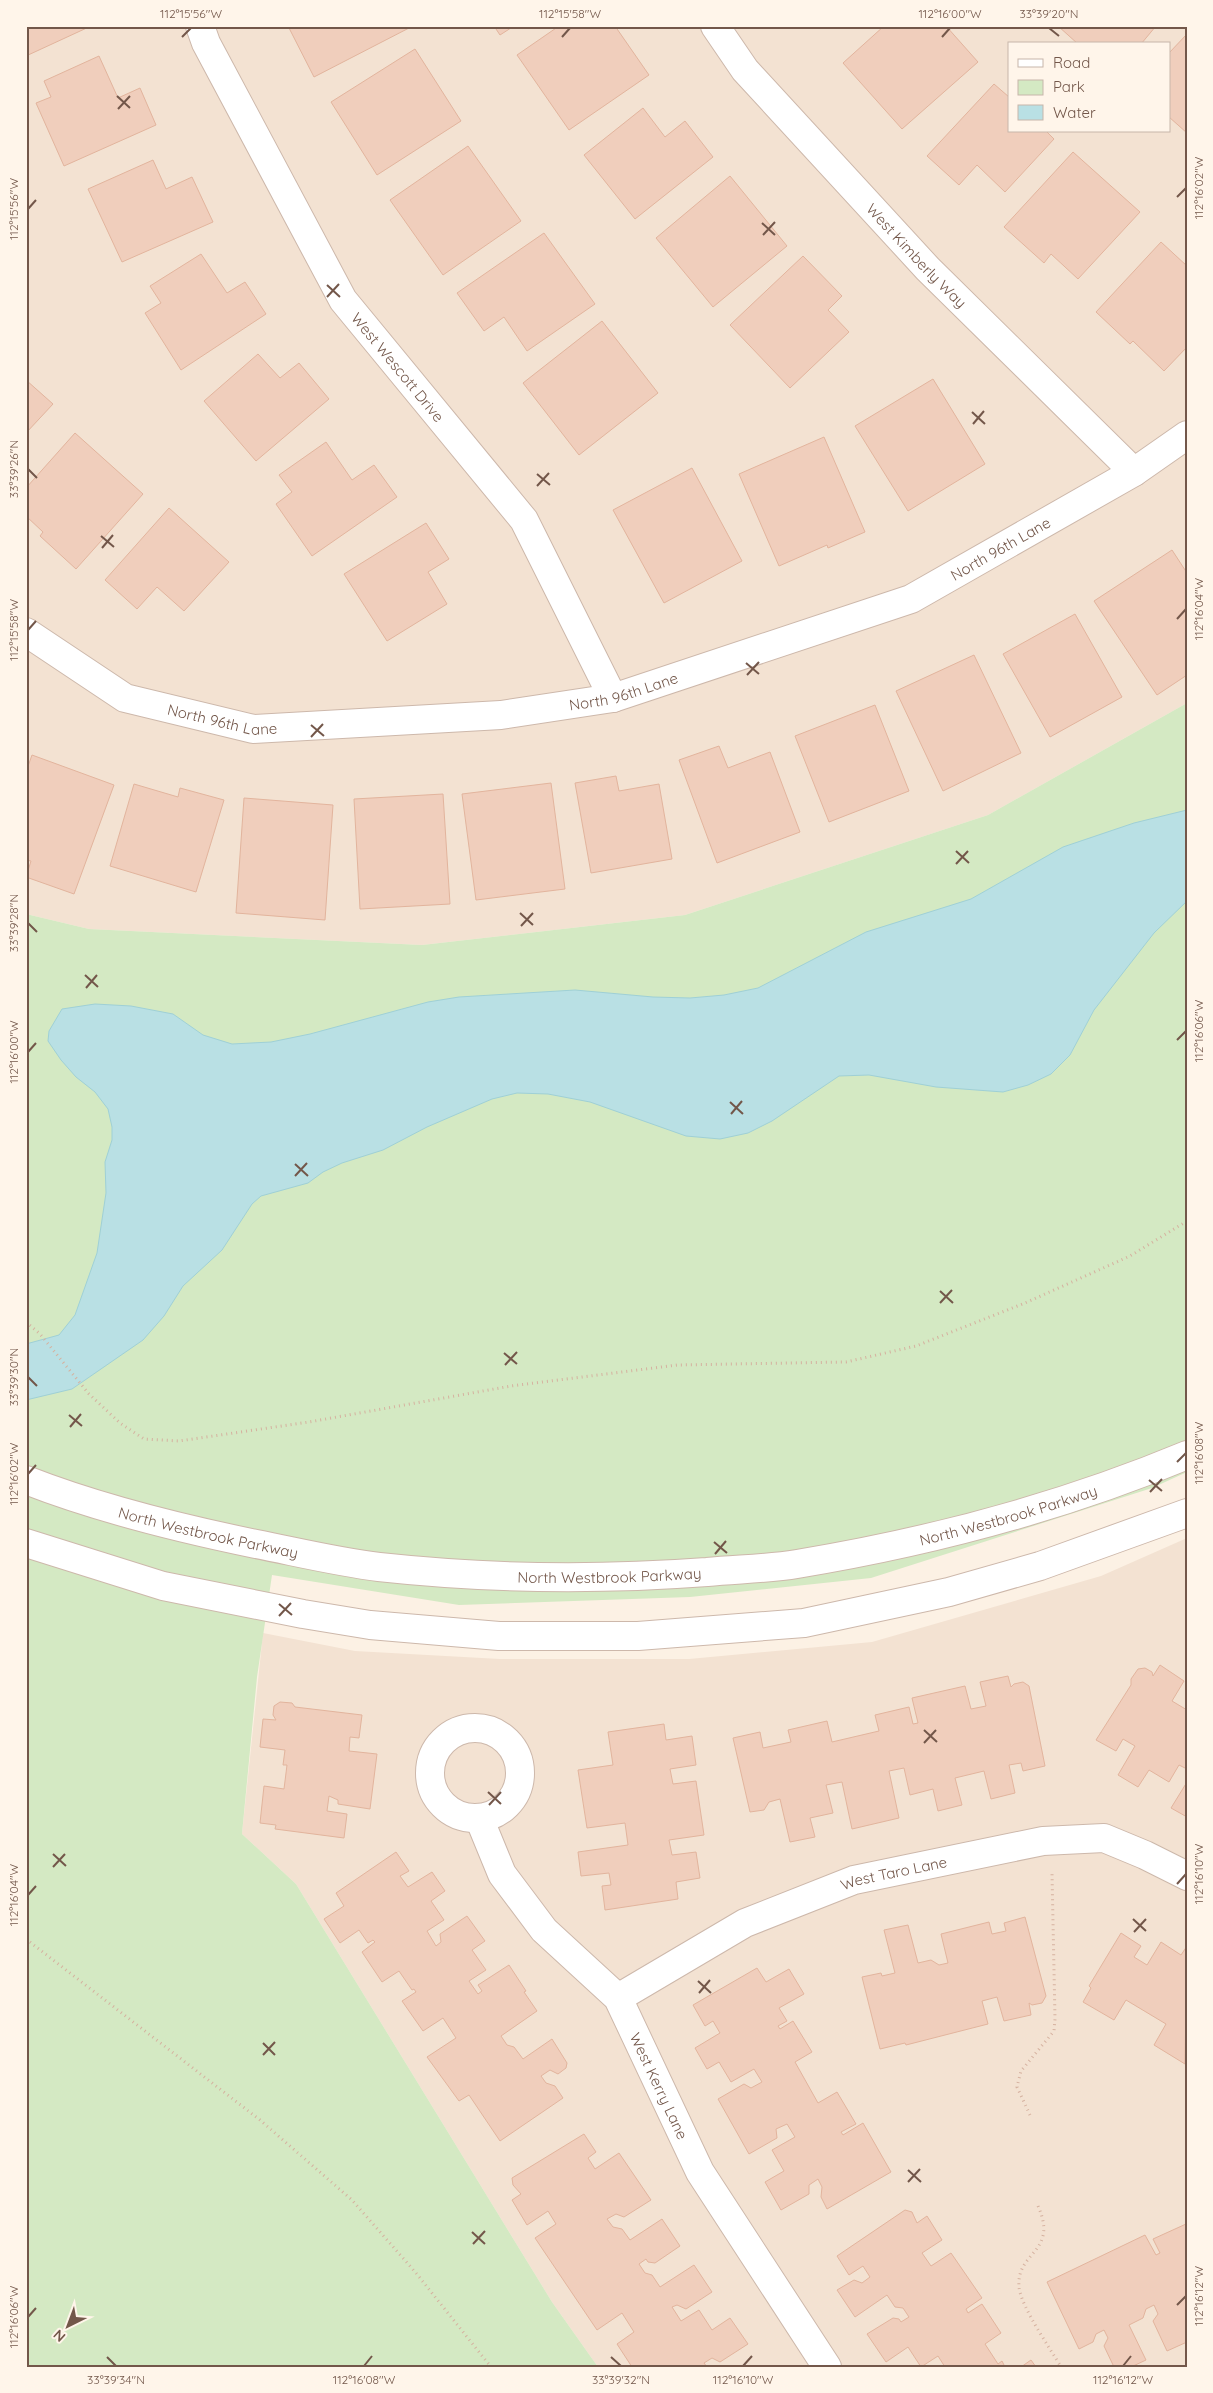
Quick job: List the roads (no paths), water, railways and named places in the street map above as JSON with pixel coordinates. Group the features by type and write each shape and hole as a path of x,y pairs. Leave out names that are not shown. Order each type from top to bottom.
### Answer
{"street":[{"name":"West Wescott Drive","path":"200,26 206,43 343,300 524,520 613,698"},
{"name":"West Kimberly Way","path":"715,26 745,70 928,269 1134,472"},
{"name":"North 96th Lane","path":"26,632 125,698 253,729 501,715 613,698 911,599 1134,472 1187,435"},
{"name":"North Westbrook Parkway","path":"26,1480 54,1491 177,1528 377,1567 501,1577 635,1577 794,1565 934,1536 1017,1516 1134,1477 1187,1454"},
{"path":"26,1543 163,1586 370,1625 499,1636 638,1636 804,1623 949,1592 1040,1566 1187,1513"},
{"name":"West Kerry Lane","path":"479,1818 502,1874 544,1930 618,1998 700,2172 827,2367"},
{"name":"West Taro Lane","path":"618,1998 745,1923 854,1880 1050,1840 1104,1838 1145,1854 1187,1876"}],"water":[{"path":"1187,810 1187,901 1154,933 1094,1010 1070,1055 1051,1074 1028,1085 1003,1092 936,1087 869,1075 839,1076 772,1121 748,1133 720,1139 686,1136 590,1102 548,1094 517,1093 492,1099 427,1127 383,1150 342,1163 323,1172 308,1183 261,1196 252,1204 222,1250 183,1286 164,1316 143,1340 72,1389 26,1400 26,1344 59,1335 75,1315 97,1253 106,1193 105,1162 112,1140 112,1127 108,1109 95,1092 76,1077 61,1060 48,1041 49,1031 62,1009 95,1004 131,1006 173,1014 203,1035 232,1044 271,1042 310,1034 428,1002 459,997 575,990 653,997 690,998 724,995 758,988 866,932 971,899 1063,847 1134,823"}]}
